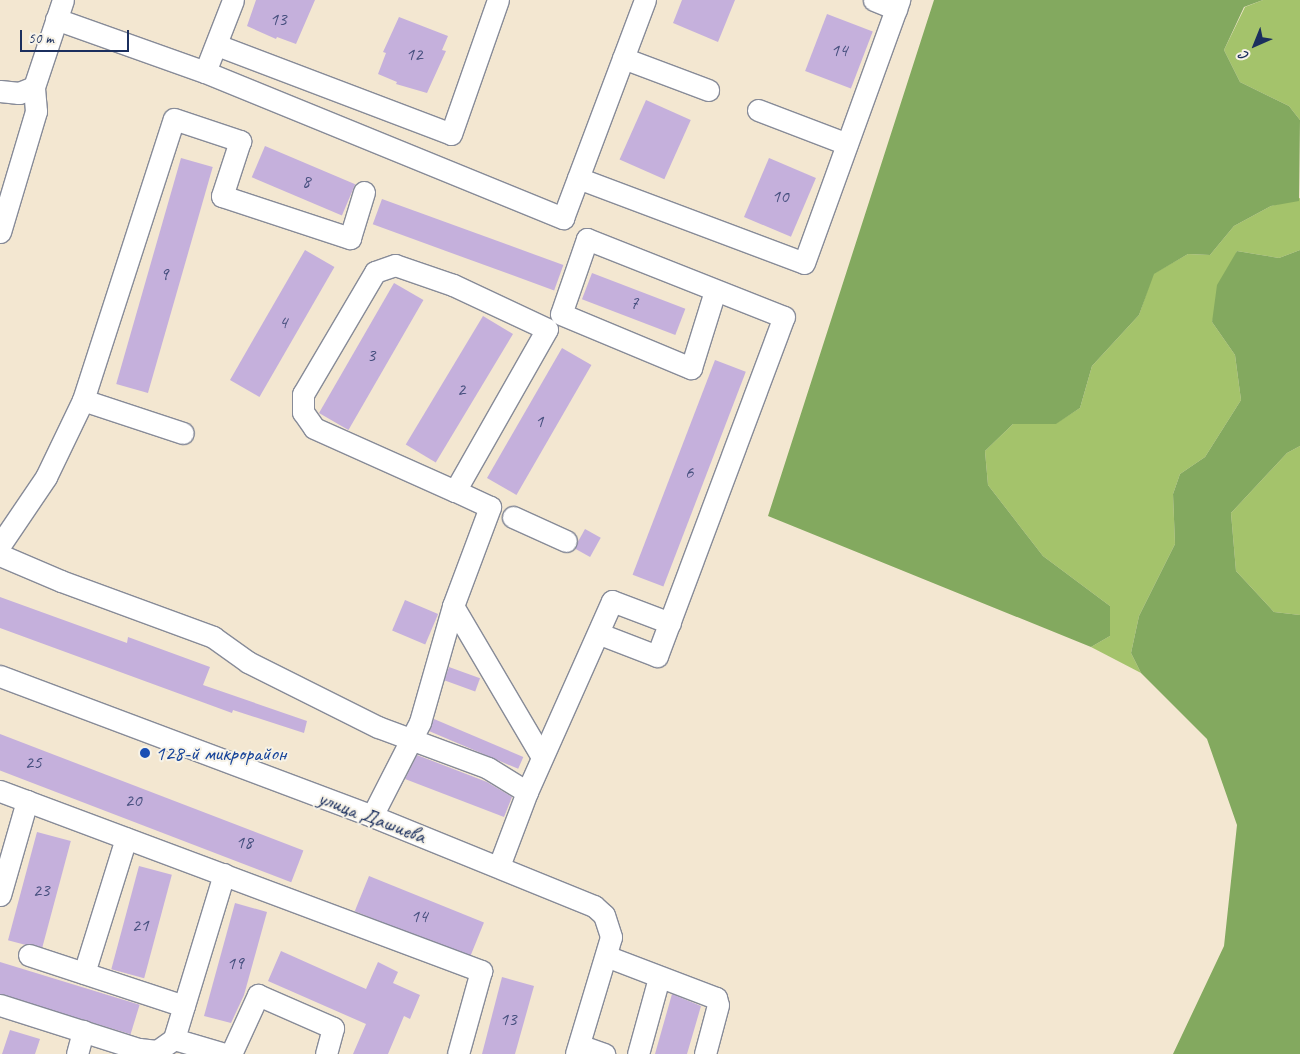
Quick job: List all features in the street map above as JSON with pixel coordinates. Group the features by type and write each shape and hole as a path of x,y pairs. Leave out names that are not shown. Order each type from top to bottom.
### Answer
{"street":[{"path":"205,72 233,0"},
{"path":"217,45 451,134 498,0"},
{"path":"0,232 36,112 34,87 59,9 205,72 563,218 646,0"},
{"path":"578,178 804,263 898,4 874,0"},
{"path":"623,58 708,90"},
{"path":"0,90 19,92 34,87"},
{"path":"758,110 847,144"},
{"path":"0,545 46,477 83,400 174,119 240,140 222,196 350,238 364,192"},
{"path":"600,634 657,656 784,317 715,291 587,238 561,314 691,368 715,291"},
{"path":"372,816 420,722 453,606 490,507 314,428 303,412 303,394 375,272 395,264 453,285 547,329 455,491"},
{"path":"83,400 183,433"},
{"path":"513,517 566,541"},
{"path":"0,555 61,581 213,637 248,662 378,727 413,737 488,768 526,792"},
{"path":"499,866 526,792 600,634 612,601 670,623"},
{"path":"453,606 542,757"},
{"name":"улица Дашиева","path":"0,676 372,816 594,906 609,924 611,938 578,1049"},
{"path":"0,791 481,971 458,1054"},
{"path":"0,895 28,801"},
{"path":"84,973 126,838"},
{"path":"0,1006 139,1050 157,1051 174,1039 224,874"},
{"path":"29,955 184,1006"},
{"path":"606,956 659,978 716,998 718,1005 705,1054"},
{"path":"638,1054 659,978"},
{"path":"231,1054 258,996 334,1028 326,1054"},
{"path":"76,1054 83,1031"},
{"path":"174,1039 225,1054"},
{"path":"578,1049 604,1054"}],"green space":[{"path":"934,0 1263,0 1244,7 1224,50 1240,82 1289,106 1300,120 1299,201 1271,206 1234,226 1210,255 1188,254 1154,274 1139,315 1092,366 1080,408 1056,424 1013,424 985,451 988,485 1043,556 1110,606 1110,636 1091,647 768,516"},
{"path":"1263,0 1300,0 1300,120 1289,106 1240,82 1224,50 1245,7"},
{"path":"1300,198 1300,250 1279,258 1237,251 1212,322 1235,355 1241,400 1205,457 1180,474 1173,494 1175,544 1139,616 1131,653 1141,673 1091,647 1110,636 1110,606 1043,556 988,485 985,451 1013,424 1055,424 1080,408 1092,366 1139,315 1153,274 1188,254 1210,255 1234,226 1271,206"},
{"path":"1300,250 1300,446 1287,453 1231,513 1236,571 1274,612 1300,615 1300,1054 1173,1054 1224,946 1237,825 1207,739 1141,673 1131,653 1139,616 1175,544 1173,494 1180,474 1205,457 1241,400 1235,355 1212,322 1217,285 1237,251 1279,258"},
{"path":"1300,446 1300,615 1274,612 1236,571 1231,513 1287,453"}],"building":[{"path":"256,0 315,0 296,44 277,37 276,39 247,26"},
{"path":"682,0 735,0 718,42 673,23"},
{"path":"827,14 873,32 851,89 805,71"},
{"path":"399,17 448,36 442,50 446,51 427,93 396,84 397,82 378,74 386,53 383,52"},
{"path":"646,100 691,120 664,179 620,159"},
{"path":"265,146 355,184 342,216 252,177"},
{"path":"181,158 213,167 148,393 116,384"},
{"path":"769,158 816,178 791,237 744,217"},
{"path":"382,199 563,265 554,290 373,224"},
{"path":"305,250 334,267 259,397 230,380"},
{"path":"592,273 685,309 675,335 582,299"},
{"path":"394,283 423,300 348,430 319,413"},
{"path":"483,316 513,334 436,463 406,445"},
{"path":"562,348 591,365 516,495 487,478"},
{"path":"715,360 746,372 663,587 633,575"},
{"path":"585,529 601,538 590,557 574,548"},
{"path":"0,597 127,643 128,637 210,667 203,685 307,721 304,733 233,710 232,713 0,628"},
{"path":"405,600 438,614 425,644 392,630"},
{"path":"449,667 480,678 475,691 444,680"},
{"path":"434,719 523,757 518,769 429,731"},
{"path":"0,734 303,850 291,882 0,770"},
{"path":"417,755 487,782 512,797 504,817 405,779"},
{"path":"37,832 71,841 42,949 8,940"},
{"path":"139,866 172,875 144,978 111,969"},
{"path":"369,876 484,922 470,958 355,911"},
{"path":"235,903 267,912 244,995 231,1023 204,1016"},
{"path":"281,951 366,989 378,962 398,972 393,983 420,995 410,1019 404,1016 388,1054 353,1054 366,1024 268,981"},
{"path":"0,962 140,1005 131,1034 0,994"},
{"path":"502,977 534,986 515,1054 482,1054"},
{"path":"672,994 701,1006 687,1054 655,1054"},
{"path":"10,1030 40,1039 35,1054 2,1054"}],"place":[{"name":"128-й микрорайон","path":"145,753"}]}
